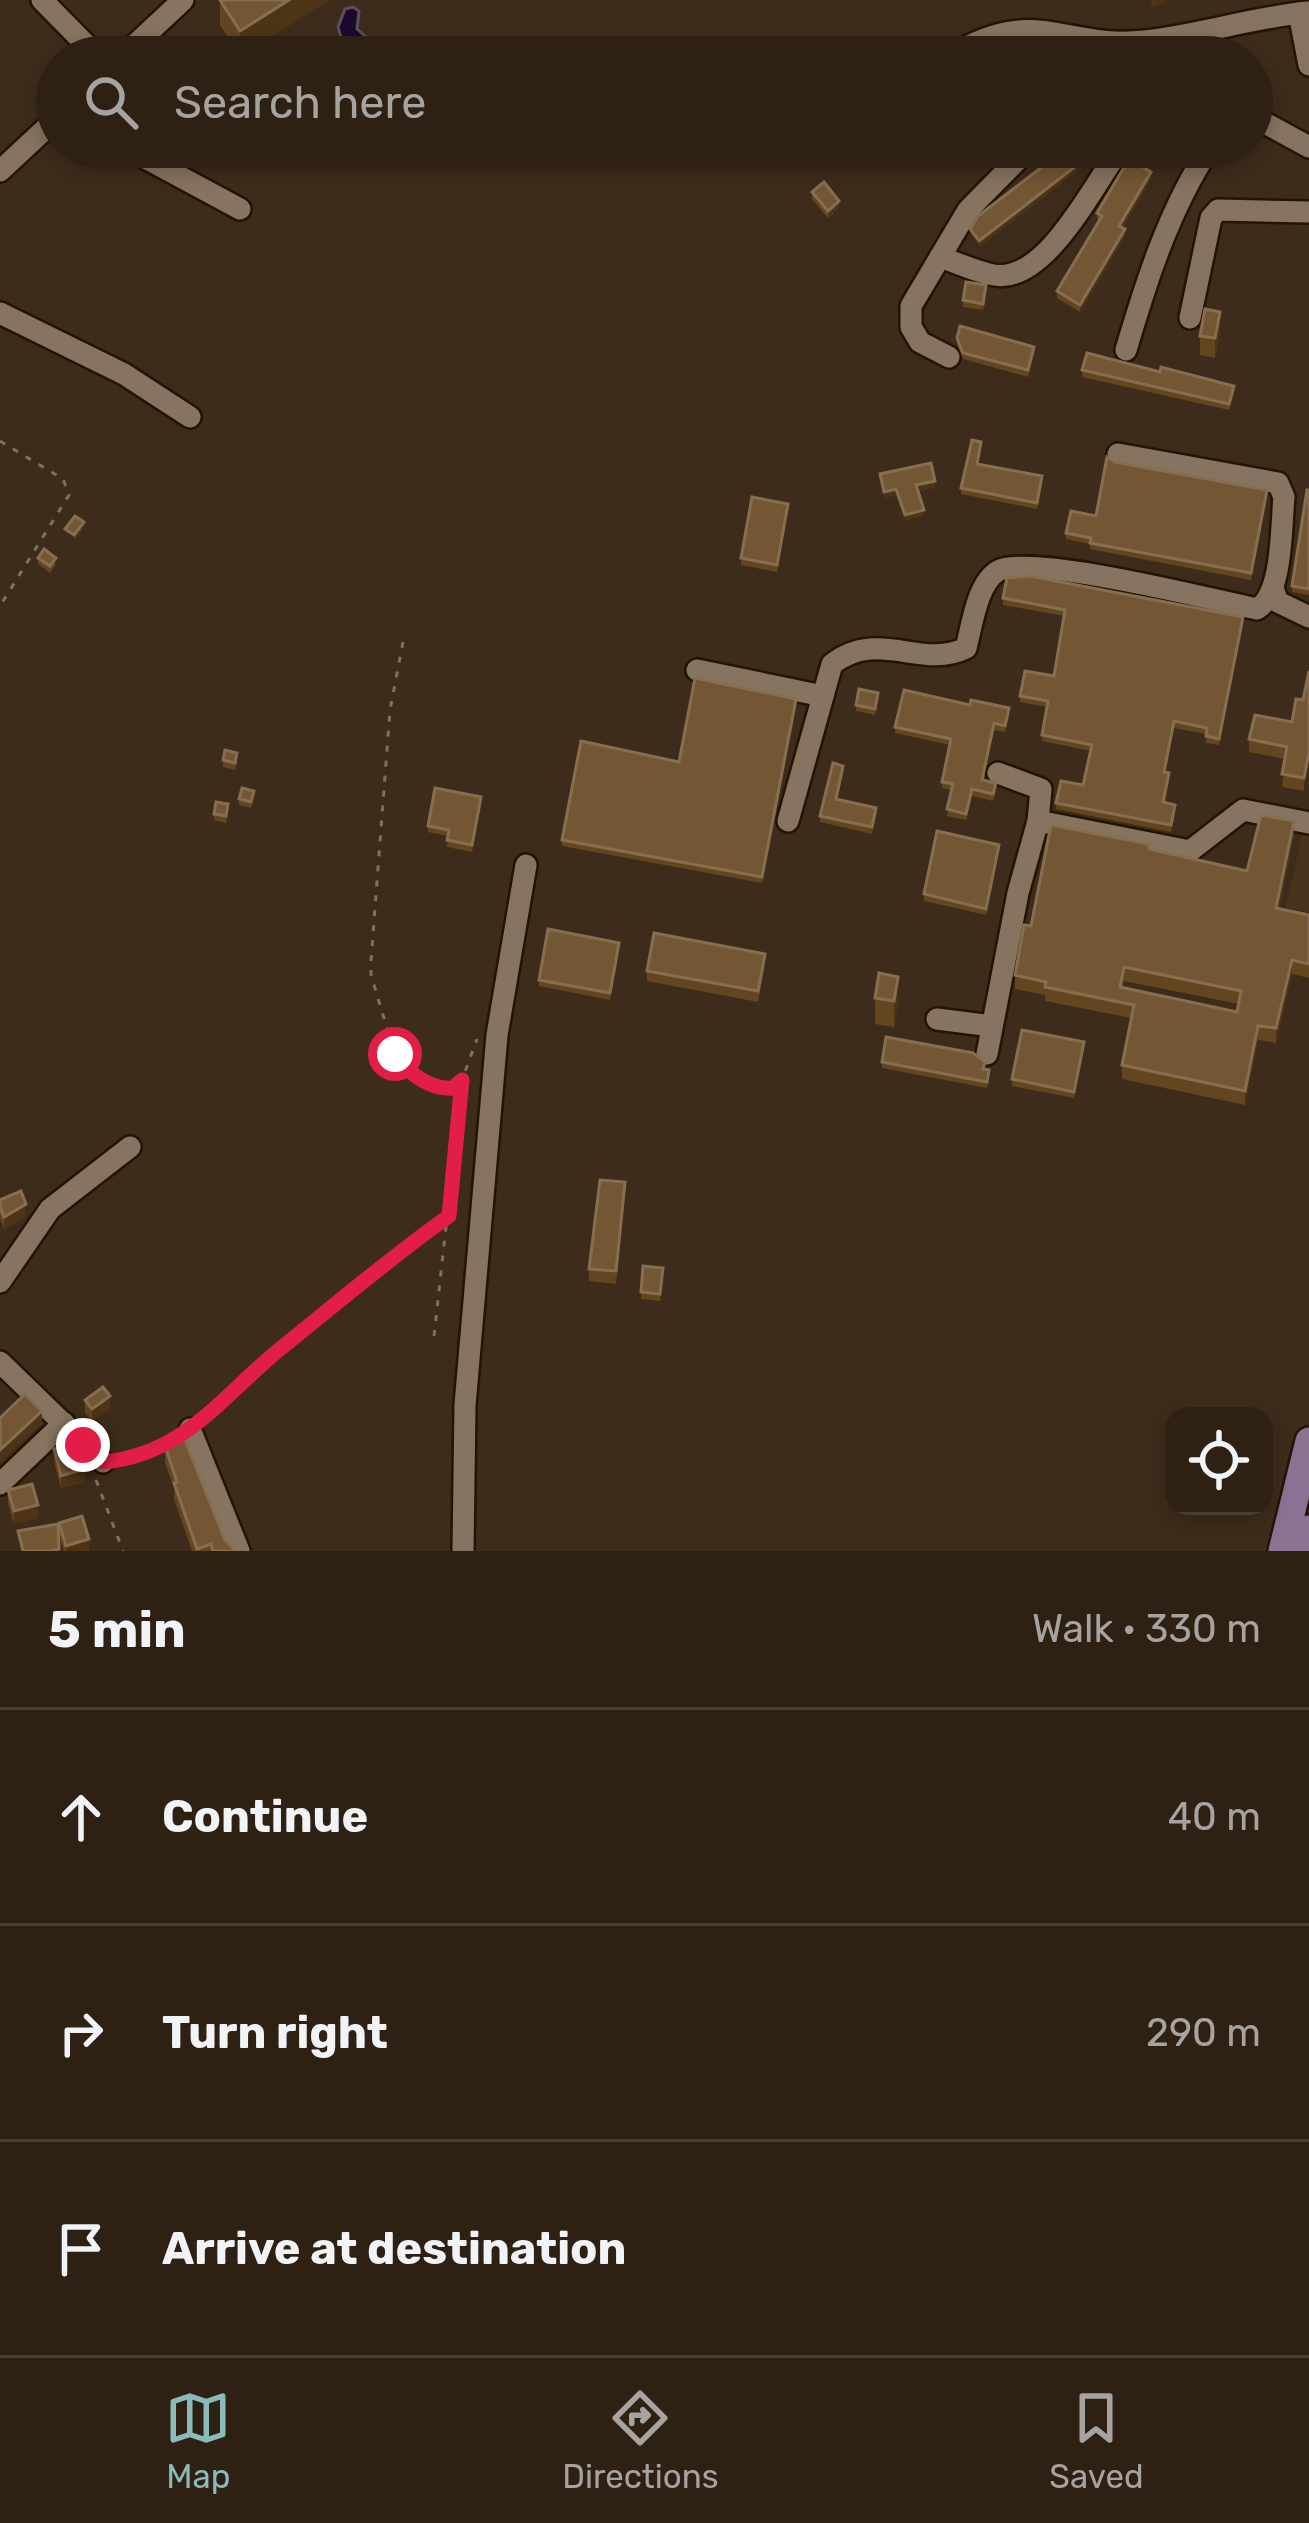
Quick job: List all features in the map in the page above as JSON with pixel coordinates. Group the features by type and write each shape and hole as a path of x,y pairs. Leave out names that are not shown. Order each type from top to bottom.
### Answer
{"main road":[{"path":"1282,1551 1309,1441"},
{"path":"1304,1551 1309,1529"}],"street":[{"path":"42,0 77,36"},
{"path":"144,36 183,0"},
{"path":"1174,36 1304,13 1309,65"},
{"path":"987,36 1029,28 1092,36"},
{"path":"1273,127 1309,147"},
{"path":"0,171 36,138"},
{"path":"165,168 240,208"},
{"path":"949,357 920,341 911,327 911,306 968,210 1009,168"},
{"path":"940,257 998,276 1026,272 1043,257 1105,168"},
{"path":"1126,350 1153,260 1196,168"},
{"path":"1190,318 1210,218 1218,210 1309,212"},
{"path":"0,313 124,374 190,417"},
{"path":"788,821 832,664 865,646 949,655 966,648 988,579 998,570 1012,566 1071,571 1257,609 1266,604 1274,591 1284,497 1278,483 1118,454"},
{"path":"1274,591 1278,602 1309,617"},
{"path":"697,670 823,696"},
{"path":"987,1054 1018,892 1038,821 1040,789 998,773"},
{"path":"1038,821 1190,850 1243,810 1309,824"},
{"path":"463,1551 465,1405 497,1035 526,865"},
{"path":"937,1019 992,1026"},
{"path":"0,1282 50,1209 130,1147"},
{"path":"0,1362 104,1462"},
{"path":"0,1484 64,1423"},
{"path":"190,1429 239,1551"}],"path":[{"path":"0,440 62,479 69,495 0,606"},
{"path":"403,642 391,710 371,975 403,1066 442,1089 453,1088 462,1080"},
{"path":"434,1336 462,1080 474,1042 482,1034 497,1035"},
{"path":"104,1462 136,1459 202,1423 279,1350 449,1216"},
{"path":"83,1445 123,1551"}],"shaded area":[{"path":"345,9 359,11 357,29 365,36 341,36 338,27"},
{"path":"1309,811 1309,912 1286,908"}],"building":[{"path":"220,0 289,0 240,31"},
{"path":"1041,168 1073,168 979,241 970,229 978,216"},
{"path":"1124,168 1151,172 1119,226 1125,229 1080,305 1057,291 1102,216 1097,213"},
{"path":"824,182 839,201 828,211 812,192"},
{"path":"966,282 986,285 983,304 963,300"},
{"path":"1205,309 1220,312 1215,338 1200,336"},
{"path":"960,326 1034,347 1028,370 963,353 957,338"},
{"path":"1087,353 1234,386 1229,404 1082,370"},
{"path":"972,440 981,442 977,464 1042,476 1037,503 961,488"},
{"path":"1107,457 1267,490 1251,573 1090,543 1091,538 1066,533 1071,511 1096,516"},
{"path":"931,463 935,481 916,485 924,510 905,515 896,489 884,492 880,474"},
{"path":"1309,490 1309,589 1292,586"},
{"path":"752,497 788,504 777,565 741,558"},
{"path":"75,516 84,522 74,535 65,529"},
{"path":"44,549 56,558 50,566 38,558"},
{"path":"1030,576 1243,617 1219,739 1206,736 1207,728 1174,721 1163,802 1175,805 1171,825 1056,803 1061,781 1083,785 1092,745 1042,735 1048,701 1020,696 1025,671 1054,676 1065,610 1003,598 1007,578"},
{"path":"1309,671 1309,753 1304,778 1282,774 1287,747 1249,739 1255,715 1292,722"},
{"path":"695,678 796,699 762,877 562,840 581,741 679,762"},
{"path":"859,689 878,693 875,709 856,705"},
{"path":"904,690 970,705 971,700 1009,708 1005,726 994,723 982,780 996,783 993,794 972,789 966,814 947,809 953,784 942,782 951,739 895,727"},
{"path":"225,750 237,753 235,763 223,760"},
{"path":"833,763 843,766 836,799 876,808 872,827 820,816"},
{"path":"242,788 254,791 251,802 239,799"},
{"path":"435,788 481,797 472,845 447,840 449,830 428,826"},
{"path":"216,802 228,804 226,816 214,814"},
{"path":"1261,815 1294,821 1276,908 1309,915 1309,964 1292,960 1276,1028 1258,1026 1245,1091 1122,1065 1134,1005 1045,987 1046,982 1015,975 1024,925 1031,926 1051,825 1149,844 1149,849 1247,871","holes":["1124,967 1241,991 1237,1012 1120,987"]},
{"path":"937,831 999,845 986,909 924,894"},
{"path":"548,929 619,943 610,993 539,980"},
{"path":"654,933 765,954 758,991 647,971"},
{"path":"879,973 898,977 894,1001 875,998"},
{"path":"1022,1030 1084,1042 1074,1092 1012,1079"},
{"path":"886,1037 973,1053 985,1062 983,1069 989,1070 987,1082 882,1062"},
{"path":"600,1180 625,1182 616,1271 589,1269"},
{"path":"21,1191 26,1204 4,1217 0,1200"},
{"path":"643,1266 663,1268 660,1294 641,1292"},
{"path":"103,1387 110,1396 92,1409 85,1400"},
{"path":"25,1394 42,1411 0,1450 0,1418"},
{"path":"185,1440 225,1540 236,1551 213,1551 211,1544 197,1549 165,1446"},
{"path":"75,1443 85,1469 61,1476 54,1449"},
{"path":"32,1484 38,1505 14,1511 8,1490"},
{"path":"82,1516 89,1539 66,1546 59,1523"},
{"path":"58,1524 59,1549 23,1551 18,1531"}],"route":[{"path":"83,1445 104,1462 136,1459 202,1423 279,1350 449,1216 462,1080 453,1088 433,1086 403,1066 395,1054"}]}
